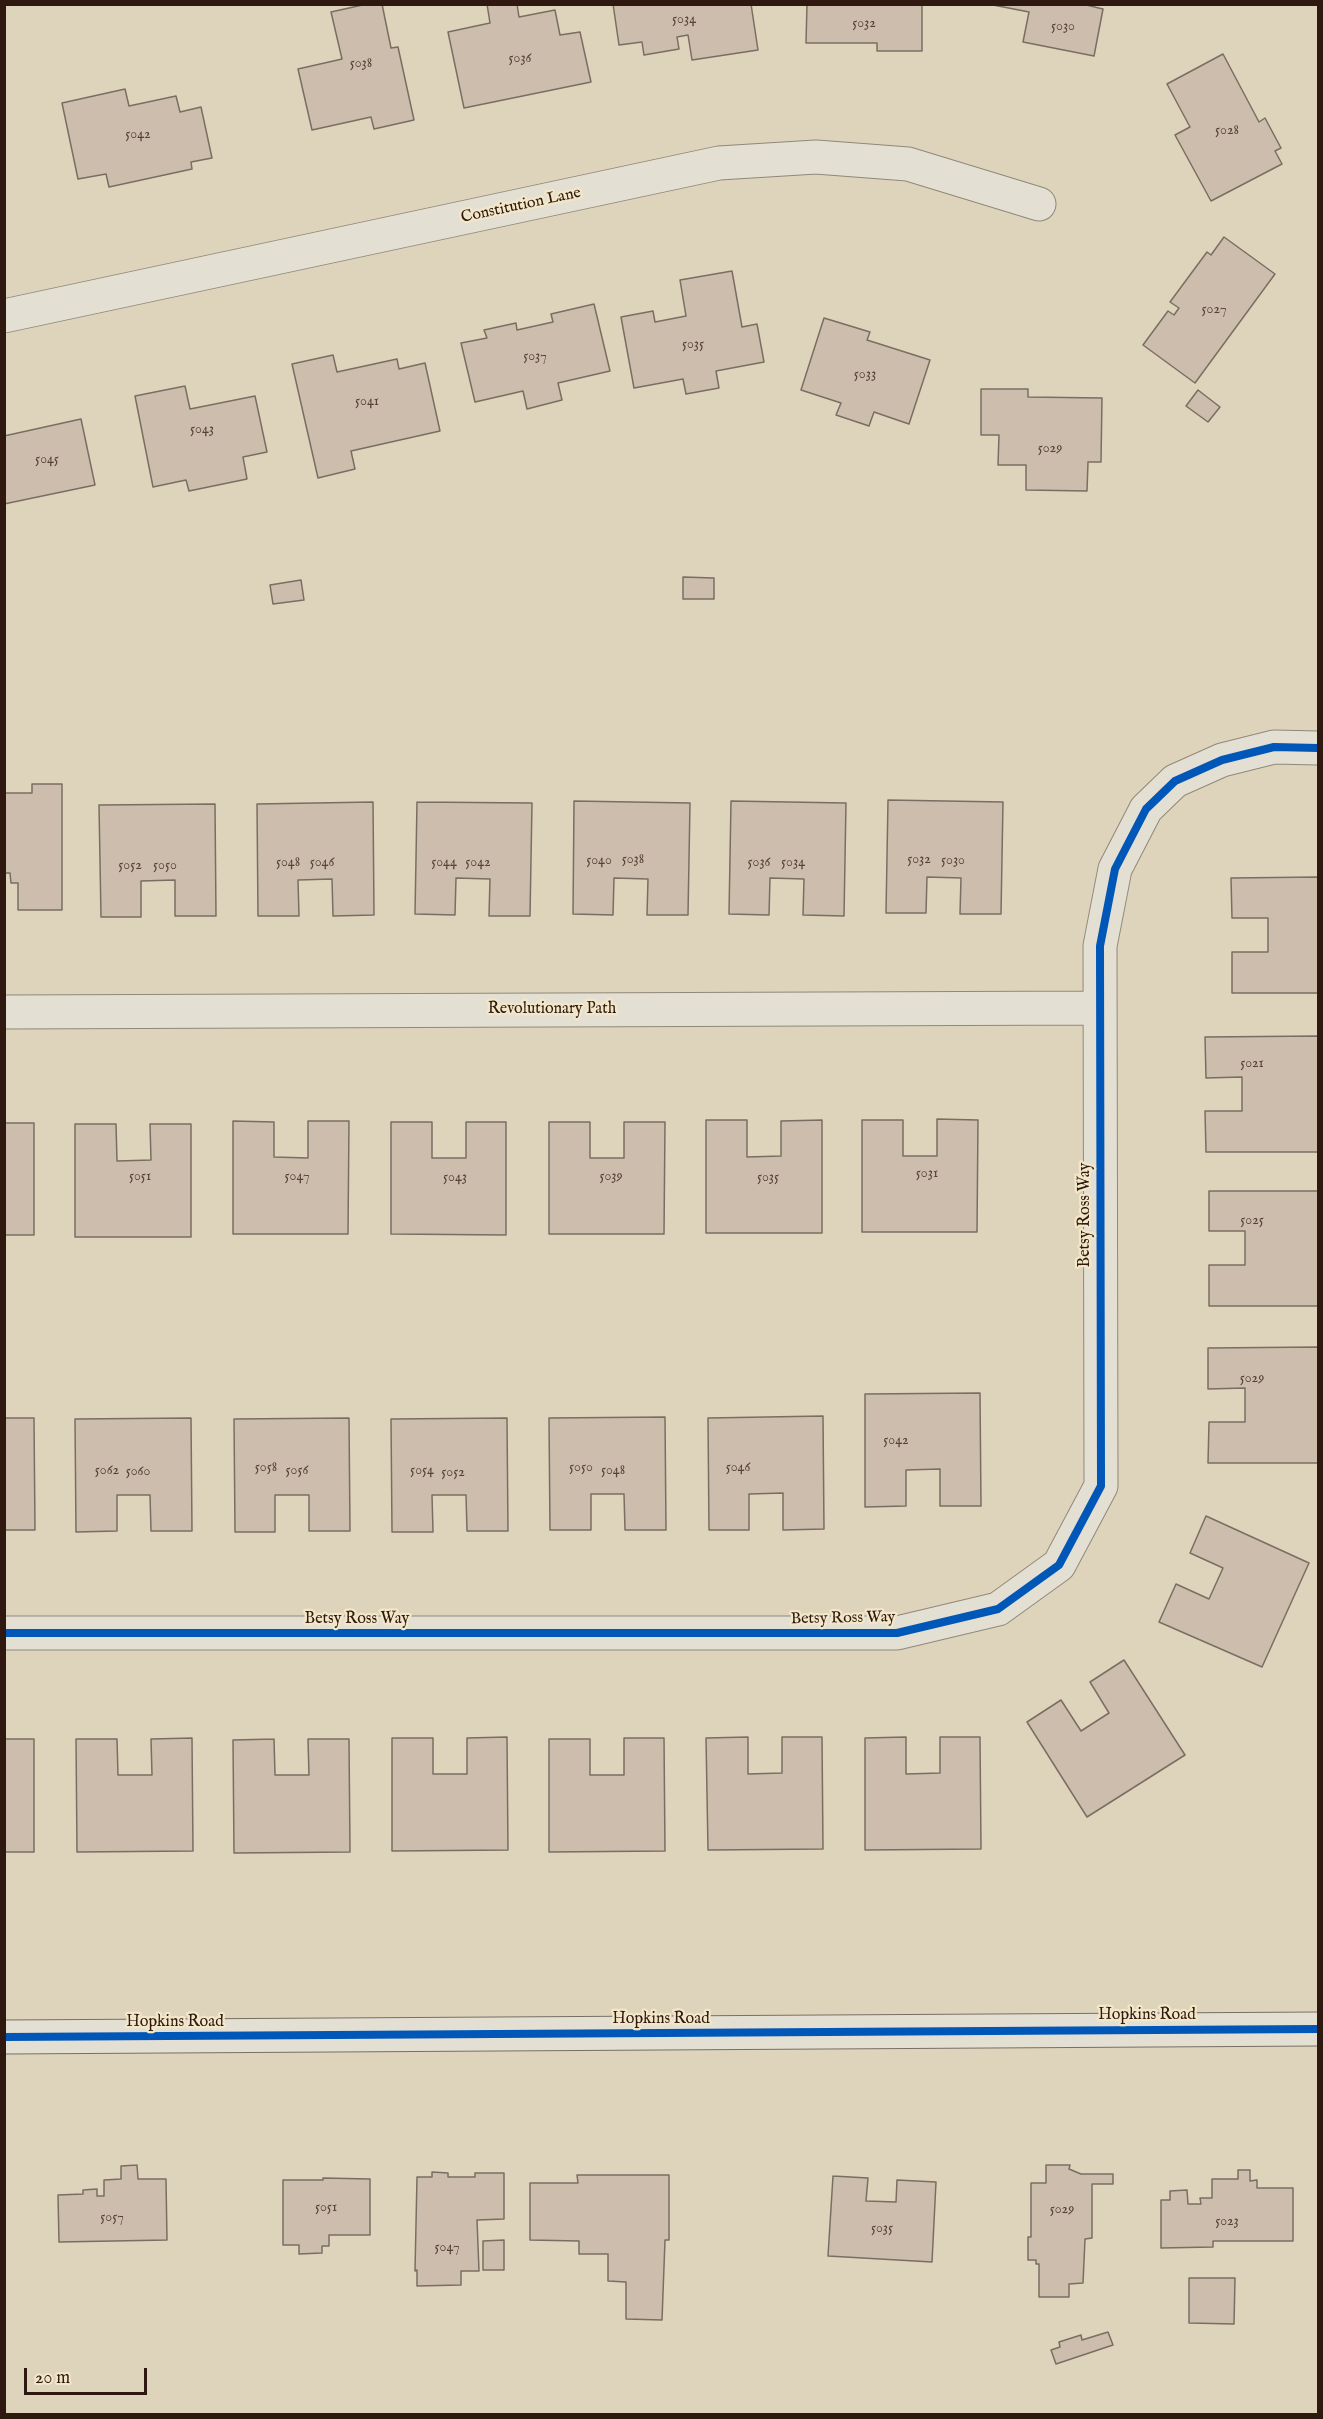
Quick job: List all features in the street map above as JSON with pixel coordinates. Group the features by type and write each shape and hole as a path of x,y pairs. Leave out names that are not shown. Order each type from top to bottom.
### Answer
{"street":[{"name":"Constitution Lane","path":"5,316 719,163 816,157 908,164 1039,204"},
{"name":"Betsy Ross Way","path":"4,1633 897,1633 998,1609 1059,1565 1101,1486 1100,946 1115,868 1146,809 1175,781 1222,760 1275,747 1318,748"},
{"name":"Revolutionary Path","path":"4,1012 1099,1008"},
{"name":"Hopkins Road","path":"4,2037 1318,2029"}],"building":[{"path":"367,4 382,4 391,48 398,47 414,120 374,129 371,117 312,130 298,69 342,59 331,12"},
{"path":"487,4 517,4 519,17 555,10 560,35 580,32 591,82 464,108 448,32 490,23"},
{"path":"613,4 751,4 758,50 692,60 688,35 677,37 679,49 644,55 642,42 619,45"},
{"path":"807,4 922,4 922,51 877,51 877,43 806,43"},
{"path":"988,4 1082,4 1103,9 1094,56 1023,42 1029,12"},
{"path":"1223,54 1259,122 1265,118 1281,148 1275,151 1282,164 1211,201 1175,135 1190,127 1167,84"},
{"path":"125,89 129,106 176,96 180,112 201,107 212,158 191,162 192,169 109,187 106,174 78,179 62,103"},
{"path":"1224,237 1275,274 1195,383 1143,345 1168,311 1174,315 1179,308 1170,302 1207,252 1211,255"},
{"path":"732,271 742,327 757,324 764,362 716,371 719,388 686,394 683,379 634,388 621,317 653,311 655,322 686,316 680,280"},
{"path":"594,304 610,371 558,383 562,400 527,409 523,391 475,402 461,343 487,338 484,330 516,323 517,330 553,322 551,314"},
{"path":"824,318 870,332 867,340 930,360 909,424 874,412 869,426 836,415 841,403 801,390"},
{"path":"333,355 337,372 397,359 399,369 425,363 440,431 351,451 355,469 318,478 292,364"},
{"path":"185,386 190,409 255,396 267,452 243,457 247,479 189,491 186,480 153,487 135,396"},
{"path":"981,389 1028,389 1028,397 1102,398 1101,462 1088,462 1087,491 1026,490 1026,465 998,465 999,435 981,435"},
{"path":"1198,390 1220,407 1208,422 1186,406"},
{"path":"81,419 95,485 4,504 4,436"},
{"path":"683,577 714,578 714,599 683,599"},
{"path":"301,580 304,600 273,604 270,585"},
{"path":"32,784 62,784 62,910 18,910 18,883 11,883 10,873 4,873 4,793 32,793"},
{"path":"888,800 1003,802 1001,914 960,914 961,878 927,877 926,913 886,913"},
{"path":"574,801 690,803 688,915 647,915 648,879 614,878 613,915 573,914"},
{"path":"731,801 846,803 844,916 803,915 804,879 770,878 769,915 729,914"},
{"path":"373,802 374,915 333,916 332,879 298,880 299,916 258,916 257,804"},
{"path":"417,802 532,803 530,916 489,916 490,879 456,878 455,915 415,914"},
{"path":"215,804 216,916 175,916 175,880 141,881 141,917 101,917 99,805"},
{"path":"1318,877 1318,993 1232,993 1232,952 1268,952 1268,918 1232,918 1231,878"},
{"path":"1318,1036 1318,1152 1206,1152 1205,1111 1242,1111 1242,1077 1206,1078 1205,1037"},
{"path":"937,1119 978,1120 977,1232 862,1232 862,1120 903,1120 903,1156 937,1156"},
{"path":"706,1120 747,1120 747,1157 781,1156 781,1121 822,1120 822,1233 706,1233"},
{"path":"233,1121 274,1122 274,1157 308,1158 308,1121 349,1121 348,1234 233,1234"},
{"path":"391,1122 432,1122 432,1158 466,1158 466,1122 506,1122 506,1235 391,1234"},
{"path":"549,1122 590,1122 590,1158 624,1158 624,1122 665,1122 664,1234 549,1234"},
{"path":"4,1123 34,1123 34,1235 4,1235"},
{"path":"75,1124 116,1124 117,1161 151,1160 150,1124 191,1124 191,1237 75,1237"},
{"path":"1209,1191 1318,1191 1318,1306 1209,1306 1209,1265 1245,1265 1245,1231 1209,1231"},
{"path":"1318,1347 1318,1463 1208,1463 1209,1422 1245,1422 1245,1388 1208,1389 1208,1348"},
{"path":"980,1393 981,1506 940,1506 940,1469 906,1470 906,1506 865,1507 865,1394"},
{"path":"823,1416 824,1529 783,1530 783,1493 749,1494 749,1530 709,1530 708,1418"},
{"path":"665,1417 666,1530 625,1530 624,1494 591,1494 591,1530 550,1530 549,1418"},
{"path":"4,1418 34,1418 35,1530 4,1530"},
{"path":"191,1418 192,1531 151,1531 150,1495 117,1495 117,1531 76,1532 75,1419"},
{"path":"349,1418 350,1531 309,1531 309,1495 275,1495 275,1532 235,1532 234,1419"},
{"path":"507,1418 508,1531 467,1531 466,1495 432,1495 433,1532 392,1532 391,1419"},
{"path":"1206,1516 1309,1563 1262,1667 1159,1622 1176,1584 1209,1599 1223,1568 1190,1553"},
{"path":"1124,1660 1185,1755 1087,1817 1027,1722 1061,1700 1081,1731 1109,1713 1090,1682"},
{"path":"507,1737 508,1850 392,1851 392,1738 433,1738 433,1774 467,1774 467,1738"},
{"path":"748,1737 748,1774 782,1773 782,1737 822,1737 823,1849 708,1850 706,1738"},
{"path":"906,1737 906,1774 940,1773 940,1737 980,1737 981,1849 865,1850 865,1738"},
{"path":"192,1738 193,1851 77,1852 76,1739 117,1739 118,1775 152,1775 151,1739"},
{"path":"624,1738 664,1738 665,1851 549,1852 549,1739 590,1739 590,1775 624,1775"},
{"path":"4,1739 34,1739 34,1852 4,1852"},
{"path":"274,1739 275,1775 309,1775 308,1739 349,1739 350,1852 234,1853 233,1740"},
{"path":"137,2165 138,2179 166,2179 167,2240 59,2242 58,2195 83,2194 83,2190 97,2189 97,2196 104,2196 104,2180 121,2179 121,2166"},
{"path":"1046,2165 1070,2165 1069,2169 1081,2174 1113,2174 1113,2184 1092,2184 1092,2238 1085,2239 1083,2283 1069,2284 1069,2297 1039,2297 1039,2264 1036,2264 1036,2260 1028,2260 1028,2237 1031,2237 1031,2183 1046,2183"},
{"path":"1238,2170 1250,2170 1250,2181 1257,2180 1257,2188 1293,2188 1293,2241 1213,2241 1213,2247 1161,2248 1161,2200 1170,2200 1170,2191 1187,2190 1188,2204 1201,2204 1200,2198 1212,2198 1212,2179 1238,2179"},
{"path":"432,2172 448,2173 448,2177 475,2177 475,2173 504,2173 504,2219 477,2220 479,2271 461,2271 461,2285 417,2286 417,2270 415,2271 417,2177 432,2177"},
{"path":"577,2175 669,2175 669,2240 665,2240 662,2320 626,2319 626,2282 608,2281 608,2254 579,2254 579,2241 530,2240 530,2183 578,2183"},
{"path":"833,2176 868,2178 866,2201 896,2202 897,2180 936,2182 932,2262 828,2256"},
{"path":"323,2178 370,2179 370,2235 329,2235 329,2246 322,2246 322,2253 299,2254 299,2245 283,2245 283,2180 323,2180"},
{"path":"504,2240 504,2270 483,2270 483,2241"},
{"path":"1189,2278 1235,2278 1234,2324 1189,2323"},
{"path":"1108,2332 1113,2345 1056,2364 1051,2350 1060,2347 1059,2342 1081,2335 1082,2340"}],"cycle path":[{"path":"4,1633 897,1633 998,1609 1059,1565 1101,1486 1100,946 1115,869 1146,809 1175,781 1222,760 1274,747 1318,748"},
{"path":"4,2037 1318,2029"}]}
